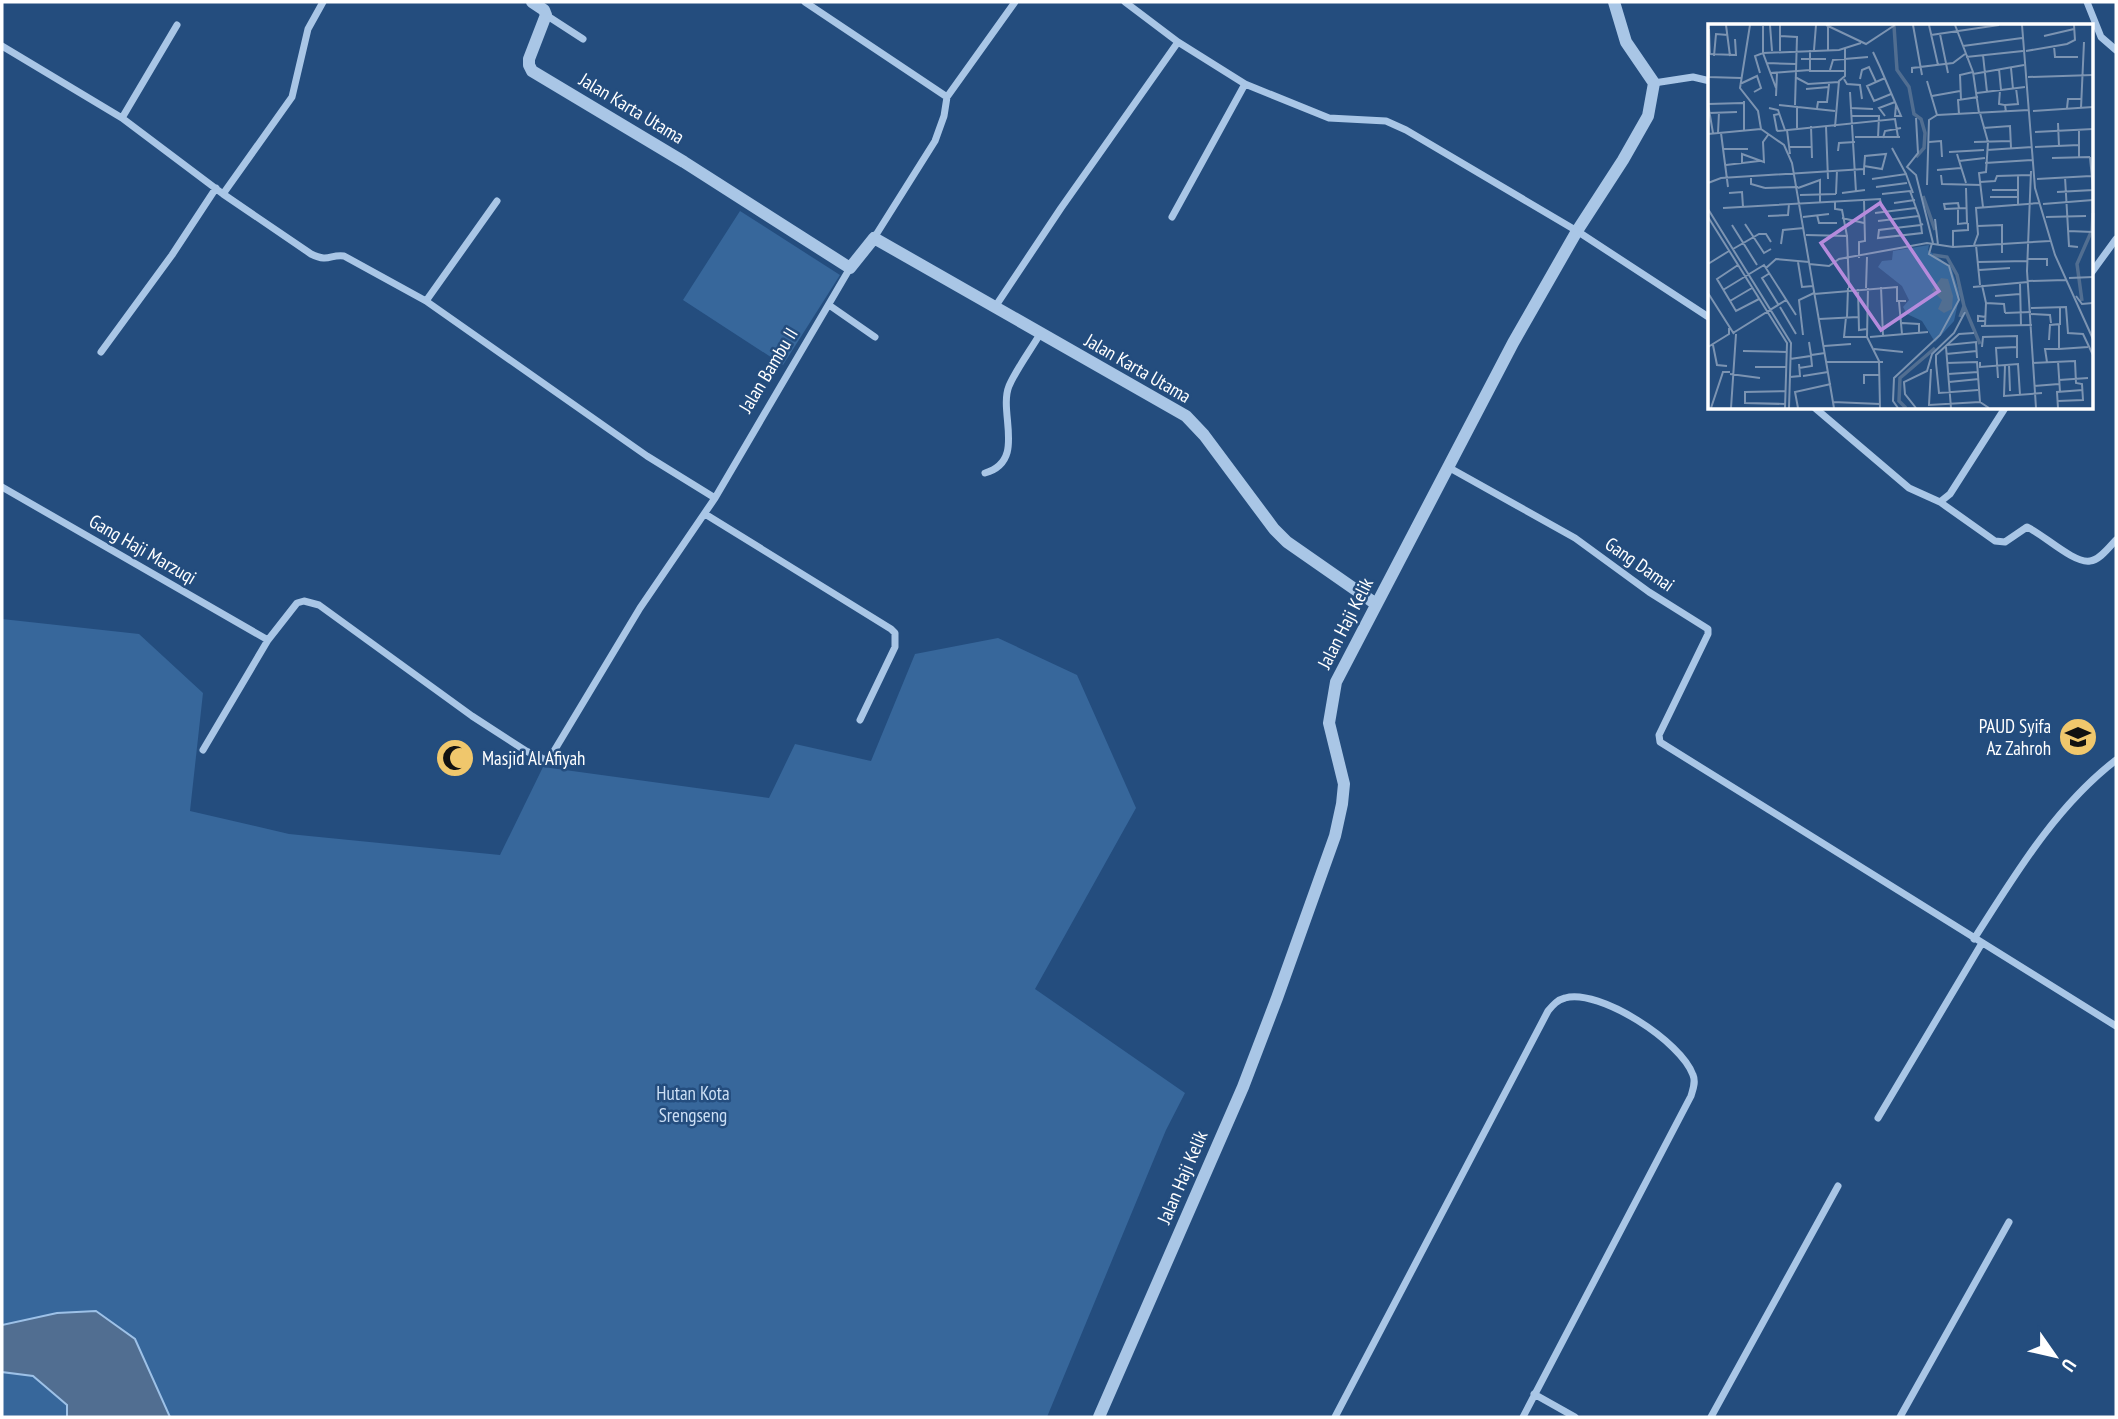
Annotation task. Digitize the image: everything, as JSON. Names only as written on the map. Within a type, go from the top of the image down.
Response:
[{"type":"street","points":[[223,194],[292,97],[307,29],[323,2]]},
{"type":"street","points":[[532,2],[583,39]]},
{"type":"street","points":[[805,2],[947,97]]},
{"type":"street","name":"Jalan Bambu II","points":[[268,639],[297,603],[312,601],[472,716],[526,751],[546,761],[551,758],[640,608],[715,498],[850,268],[874,238],[934,141],[944,116],[947,97],[1015,2]]},
{"type":"street","points":[[1125,2],[1178,42],[1245,84],[1329,118],[1386,121],[1577,231],[1708,317]]},
{"type":"street","points":[[1614,2],[1626,42],[1654,83],[1693,77],[1708,81]]},
{"type":"street","points":[[2087,2],[2101,37],[2116,50]]},
{"type":"street","name":"Jalan Karta Utama","points":[[547,15],[529,59],[532,71],[684,162],[850,268]]},
{"type":"street","points":[[122,118],[177,25]]},
{"type":"street","points":[[995,307],[1178,42]]},
{"type":"street","points":[[2,46],[122,118],[223,194],[311,254],[324,260],[344,256],[426,301],[647,456],[715,498]]},
{"type":"street","name":"Jalan Haji Kelik","points":[[1099,1417],[1243,1087],[1335,836],[1344,784],[1329,723],[1336,682],[1513,343],[1577,231],[1648,116],[1654,83]]},
{"type":"street","points":[[1172,218],[1245,84]]},
{"type":"street","points":[[101,352],[172,255],[216,188]]},
{"type":"street","points":[[426,301],[497,201]]},
{"type":"street","name":"Jalan Karta Utama","points":[[874,238],[1195,424],[1274,529],[1287,542],[1376,604]]},
{"type":"street","points":[[2094,269],[2116,239]]},
{"type":"street","points":[[829,305],[875,337]]},
{"type":"street","points":[[985,473],[1004,461],[1009,443],[1009,387],[1040,334]]},
{"type":"street","points":[[1817,410],[1909,488],[1940,502],[1995,541],[2005,542],[2026,527],[2078,560],[2089,562],[2116,540]]},
{"type":"street","points":[[1940,502],[1950,494],[2004,410]]},
{"type":"street","name":"Gang Damai","points":[[1447,466],[1575,538],[1649,592],[1708,629],[1708,635],[1659,739],[1973,939]]},
{"type":"street","name":"Gang Haji Marzuqi","points":[[2,487],[268,639]]},
{"type":"street","points":[[705,514],[895,633],[895,647],[860,720]]},
{"type":"street","points":[[203,750],[268,639]]},
{"type":"street","points":[[2116,761],[2068,803],[2015,875],[1973,939],[2116,1026]]},
{"type":"street","points":[[1878,1118],[1982,943]]},
{"type":"street","points":[[1335,1417],[1548,1011],[1556,1002],[1567,997],[1579,997],[1609,1005],[1660,1035],[1688,1066],[1693,1075],[1694,1086],[1523,1417]]},
{"type":"street","points":[[1711,1417],[1838,1186]]},
{"type":"street","points":[[1900,1417],[2009,1222]]},
{"type":"street","points":[[1534,1394],[1575,1417]]},
{"type":"green space","points":[[740,211],[840,275],[783,365],[683,300]]},
{"type":"green space","name":"Hutan Kota Srengseng","points":[[2,619],[139,634],[203,693],[190,811],[289,834],[500,855],[543,767],[769,798],[795,744],[871,761],[915,654],[998,638],[1077,675],[1136,808],[1035,989],[1185,1093],[1166,1130],[1047,1417],[2,1417]]},
{"type":"shaded area","points":[[96,1311],[135,1339],[170,1417],[67,1417],[67,1405],[33,1376],[2,1372],[2,1325],[57,1313]]},
{"type":"place","name":"PAUD Syifa Az Zahroh","points":[[2078,737]]},
{"type":"place","name":"Masjid Al Afiyah","points":[[455,758]]}]
